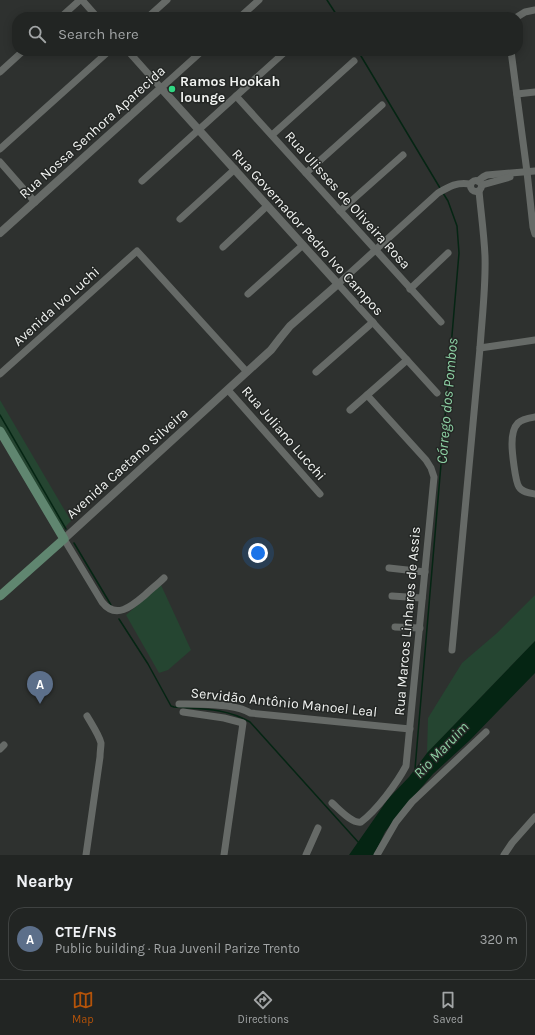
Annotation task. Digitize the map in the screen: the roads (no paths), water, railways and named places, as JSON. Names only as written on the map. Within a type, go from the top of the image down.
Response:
[{"type":"main road","points":[[0,431],[64,539]]},
{"type":"main road","name":"Avenida Caetano Silveira","points":[[0,596],[64,539]]},
{"type":"street","points":[[67,12],[81,0],[92,12]]},
{"type":"street","points":[[154,12],[167,0]]},
{"type":"street","points":[[246,12],[259,0]]},
{"type":"street","points":[[523,13],[535,10]]},
{"type":"street","points":[[0,72],[18,56]]},
{"type":"street","points":[[0,149],[103,56]]},
{"type":"street","points":[[132,56],[161,88]]},
{"type":"street","name":"Rua Nossa Senhora Aparecida","points":[[0,233],[196,56]]},
{"type":"street","points":[[142,181],[280,56]]},
{"type":"street","points":[[512,56],[531,172],[533,227],[535,234]]},
{"type":"street","points":[[272,135],[354,61]]},
{"type":"street","name":"Rua Governador Pedro Ivo Campos","points":[[161,88],[436,393]]},
{"type":"street","points":[[517,94],[535,92]]},
{"type":"street","name":"Rua Ulisses de Oliveira Rosa","points":[[236,96],[441,322]]},
{"type":"street","points":[[306,173],[382,105]]},
{"type":"street","points":[[340,211],[402,155]]},
{"type":"street","points":[[0,162],[35,202]]},
{"type":"street","points":[[180,219],[235,169]]},
{"type":"street","points":[[470,184],[472,191],[474,192],[479,186],[483,177],[531,172]]},
{"type":"street","points":[[338,284],[438,193],[455,184],[470,184],[474,181],[479,186],[485,256],[484,302],[452,650]]},
{"type":"street","points":[[223,247],[267,206]]},
{"type":"street","points":[[248,294],[303,245]]},
{"type":"street","name":"Avenida Ivo Luchi","points":[[0,374],[137,251],[247,372]]},
{"type":"street","points":[[410,288],[448,253]]},
{"type":"street","name":"Avenida Caetano Silveira","points":[[64,539],[272,350],[290,326],[338,284]]},
{"type":"street","points":[[316,372],[373,322]]},
{"type":"street","points":[[480,348],[535,340]]},
{"type":"street","points":[[350,410],[407,360]]},
{"type":"street","name":"Rua Juliano Lucchi","points":[[228,390],[320,494]]},
{"type":"street","name":"Rua Marcos Linhares de Assis","points":[[332,802],[357,823],[366,818],[380,803],[406,766],[434,477],[426,460],[367,395]]},
{"type":"street","points":[[535,417],[519,422],[514,428],[512,444],[519,488],[535,494]]},
{"type":"street","points":[[64,539],[102,602],[105,606],[115,611],[127,609],[133,605],[164,578]]},
{"type":"street","points":[[390,568],[425,572]]},
{"type":"street","points":[[392,596],[422,598]]},
{"type":"street","points":[[395,627],[420,628]]},
{"type":"street","name":"Servidão Antônio Manoel Leal","points":[[179,704],[240,708],[246,710],[250,714],[410,729]]},
{"type":"street","points":[[183,712],[224,718],[244,723]]},
{"type":"street","points":[[224,855],[244,723],[250,714]]},
{"type":"street","points":[[86,855],[101,746],[87,716]]},
{"type":"street","points":[[378,855],[396,822],[412,802],[486,732]]},
{"type":"street","points":[[504,855],[512,843],[535,817]]},
{"type":"street","points":[[306,855],[318,828]]},
{"type":"water","name":"Rio Maruim","points":[[535,641],[535,673],[470,740],[433,774],[385,832],[374,855],[349,855],[388,799],[409,777],[427,753]]},
{"type":"waterway","name":"Córrego dos Pombos","points":[[327,0],[335,12]]},
{"type":"waterway","name":"Córrego dos Pombos","points":[[361,56],[440,188]]},
{"type":"waterway","name":"Córrego dos Pombos","points":[[415,769],[459,253],[457,226],[448,201],[443,193]]},
{"type":"waterway","points":[[0,415],[66,529]]},
{"type":"waterway","points":[[74,543],[111,605]]},
{"type":"waterway","points":[[119,619],[148,664],[171,706],[223,712],[241,717],[250,722],[359,843]]},
{"type":"place","name":"Ramos Hookah lounge","points":[[172,89]]},
{"type":"place","name":"CTE/FNS","points":[[40,704]]}]
